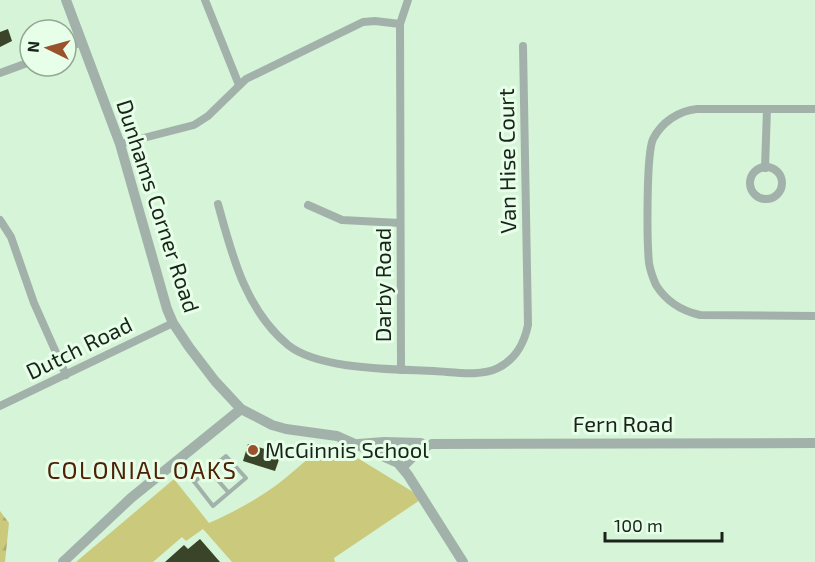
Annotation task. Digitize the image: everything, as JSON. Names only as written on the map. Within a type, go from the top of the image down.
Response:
[{"type":"street","name":"Dunhams Corner Road","points":[[66,0],[120,144],[166,309],[173,323],[215,381],[242,409],[272,425],[286,429],[337,436],[403,468],[463,562]]},
{"type":"street","points":[[205,0],[239,85]]},
{"type":"street","name":"Darby Road","points":[[408,0],[400,24],[401,370],[487,371],[510,359],[525,339],[528,325],[528,275]]},
{"type":"street","points":[[120,144],[194,124],[208,116],[246,79],[363,22],[400,24]]},
{"type":"street","points":[[78,44],[82,42]]},
{"type":"street","name":"Van Hise Court","points":[[523,46],[528,275]]},
{"type":"street","points":[[0,73],[18,66]]},
{"type":"street","points":[[765,168],[767,109]]},
{"type":"street","points":[[815,109],[691,110],[671,118],[659,129],[649,154],[651,272],[659,289],[667,298],[682,309],[694,314],[815,316]]},
{"type":"street","points":[[218,204],[240,280],[271,327],[286,343],[297,351],[326,360],[364,368],[401,370]]},
{"type":"street","points":[[308,205],[342,220],[400,223]]},
{"type":"street","points":[[0,220],[11,237],[34,303],[66,375]]},
{"type":"street","name":"Dutch Road","points":[[0,406],[173,323]]},
{"type":"street","points":[[63,562],[131,498],[242,409]]},
{"type":"street","name":"Fern Road","points":[[357,444],[384,442],[815,443]]},
{"type":"street","points":[[392,461],[408,447],[426,443]]},
{"type":"street","points":[[403,468],[426,443]]},
{"type":"lane","points":[[177,461],[213,507],[246,478],[226,456],[194,482]]},
{"type":"lane","points":[[209,470],[228,492]]},
{"type":"green space","points":[[324,448],[351,454],[423,498],[334,558],[335,562],[232,562],[203,529],[186,541],[182,537],[153,562],[76,562],[174,479],[209,523],[266,493]]},
{"type":"green space","points":[[0,511],[9,523],[5,562],[0,562]]},
{"type":"building","points":[[8,29],[12,41],[0,47],[0,32]]},
{"type":"building","points":[[248,444],[281,454],[275,471],[243,461]]},
{"type":"building","points":[[200,539],[220,562],[165,562],[184,545],[188,549]]},
{"type":"place","name":"McGinnis School","points":[[253,450]]},
{"type":"district","name":"COLONIAL OAKS","points":[[142,471]]}]
